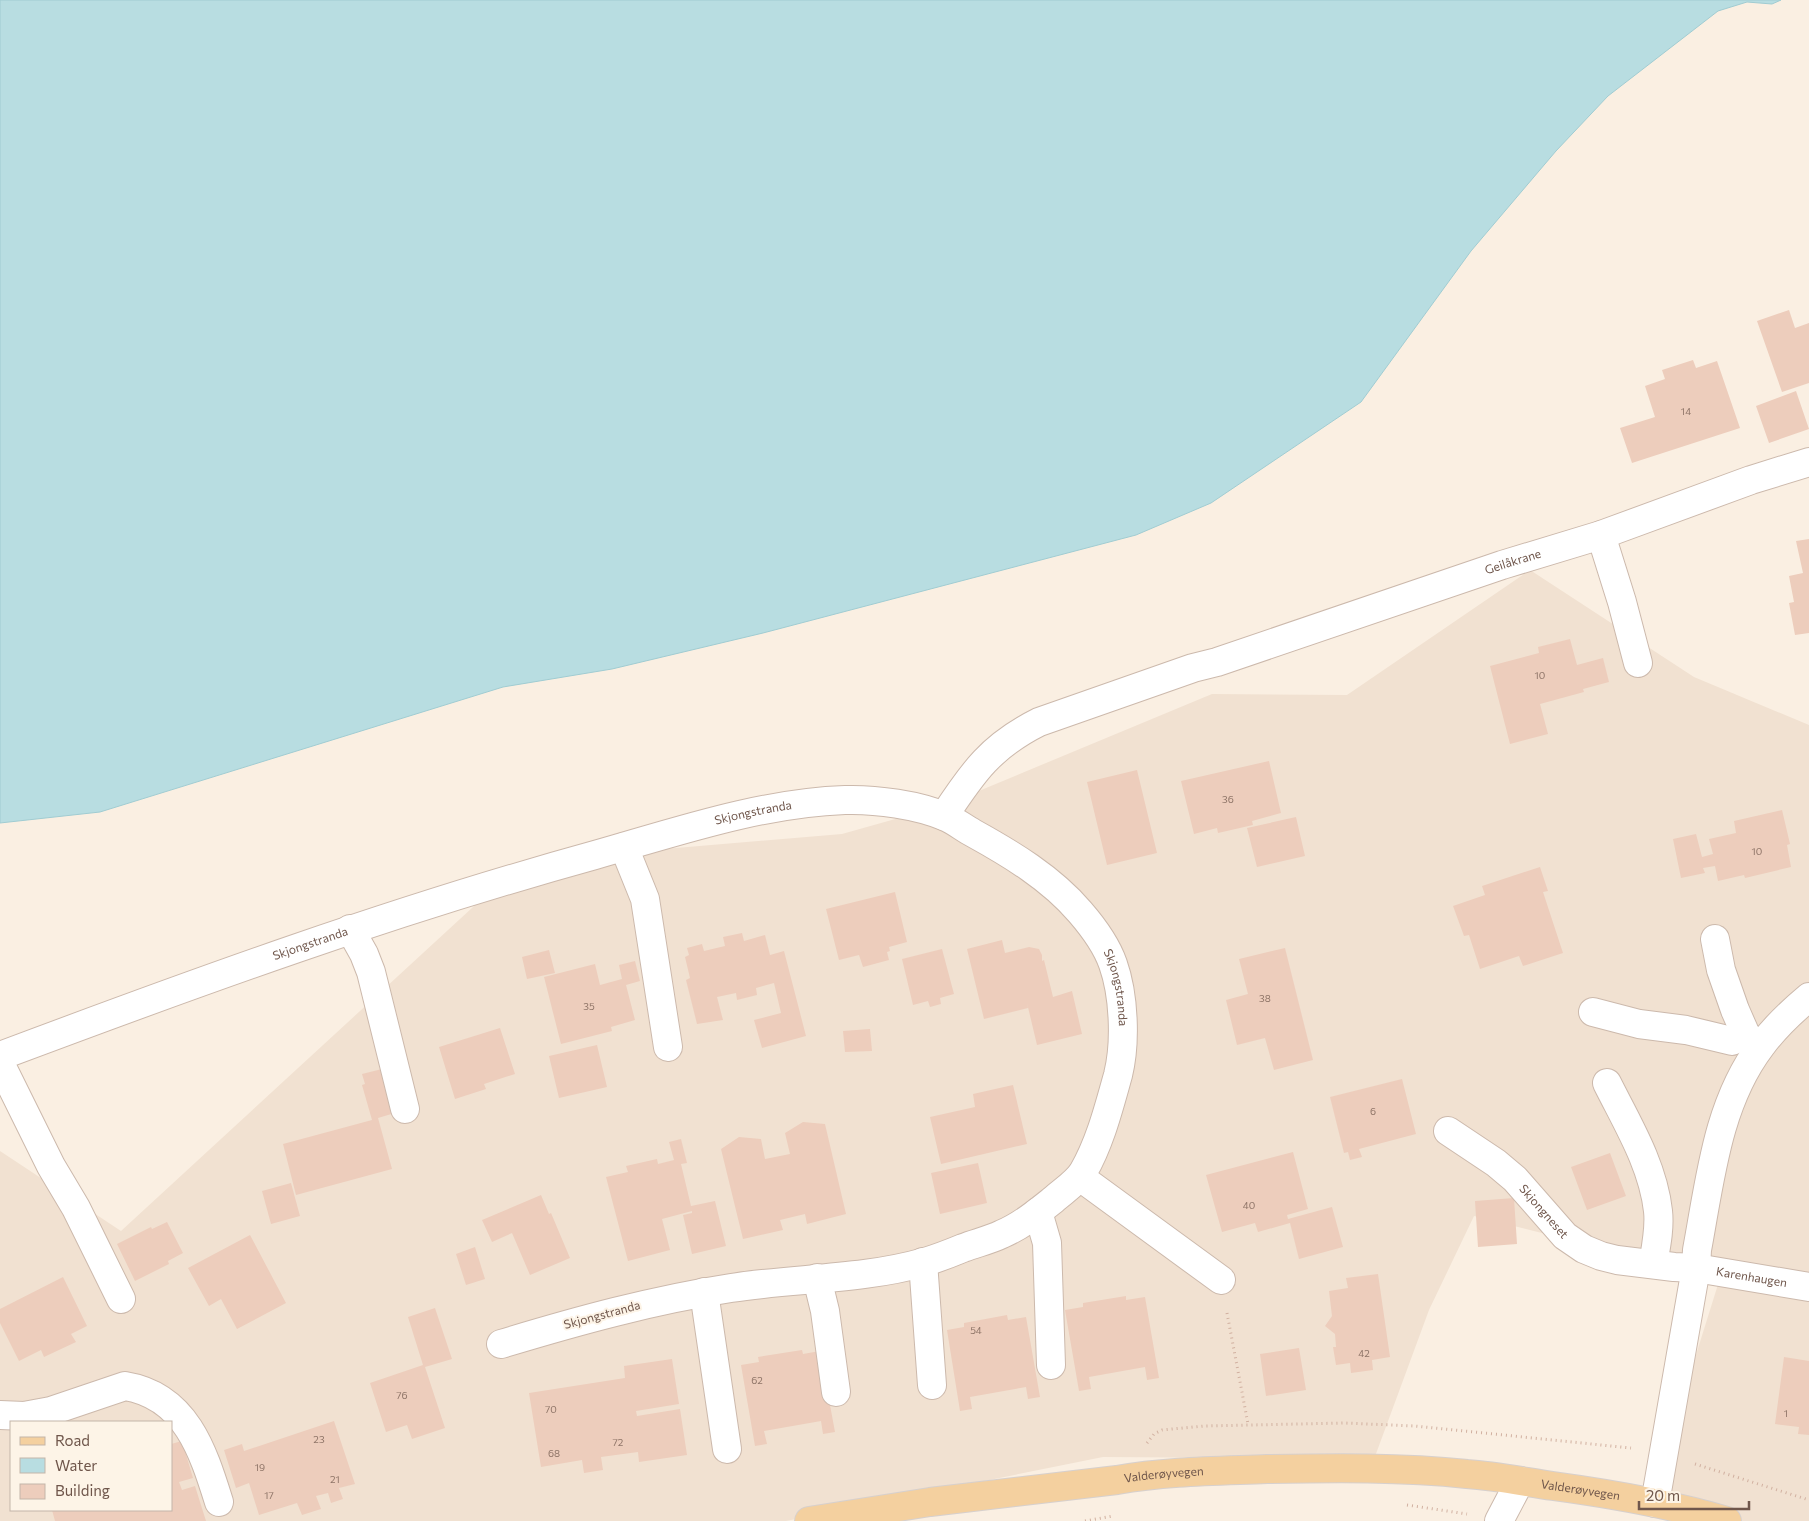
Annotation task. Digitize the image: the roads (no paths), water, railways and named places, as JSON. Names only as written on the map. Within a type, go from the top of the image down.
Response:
[{"type":"main road","name":"Valderøyvegen","points":[[809,1521],[930,1502],[1182,1472],[1330,1468],[1468,1474],[1594,1491],[1655,1503],[1727,1521]]},
{"type":"street","name":"Geilåkrane","points":[[944,816],[976,769],[999,746],[1021,731],[1040,722],[1193,668],[1217,662],[1502,565],[1601,535],[1751,480],[1809,462]]},
{"type":"street","points":[[1601,535],[1622,602],[1638,663]]},
{"type":"street","name":"Skjongstranda","points":[[0,1056],[159,996],[350,929],[504,880],[758,812],[816,803],[848,800],[895,803],[944,816],[1009,853],[1066,895],[1103,943],[1114,966],[1119,990],[1123,1030],[1121,1065],[1095,1146],[1080,1177],[1038,1212],[1006,1233],[923,1262],[879,1271],[736,1287],[671,1298],[590,1318],[501,1344]]},
{"type":"street","points":[[624,847],[645,899],[668,1047]]},
{"type":"street","points":[[350,929],[364,954],[371,972],[405,1109]]},
{"type":"street","points":[[1655,1503],[1696,1268],[1697,1250],[1722,1125],[1743,1074],[1753,1041],[1735,1010],[1721,970],[1715,940]]},
{"type":"street","points":[[1593,1012],[1639,1024],[1686,1030],[1732,1041],[1753,1041],[1809,997]]},
{"type":"street","points":[[0,1063],[51,1166],[76,1208],[121,1299]]},
{"type":"street","points":[[1607,1083],[1636,1141],[1653,1183],[1659,1212],[1658,1240],[1654,1264]]},
{"type":"street","name":"Skjongneset","points":[[1448,1131],[1496,1162],[1515,1179],[1565,1236],[1584,1249],[1618,1260],[1696,1268]]},
{"type":"street","points":[[1080,1177],[1221,1280]]},
{"type":"street","points":[[1038,1212],[1047,1243],[1051,1365]]},
{"type":"street","points":[[923,1262],[932,1385]]},
{"type":"street","name":"Karenhaugen","points":[[1696,1268],[1809,1287]]},
{"type":"street","points":[[817,1278],[825,1311],[836,1392]]},
{"type":"street","points":[[704,1292],[726,1449]]},
{"type":"street","points":[[0,1416],[24,1416],[51,1412],[126,1386],[136,1388],[153,1395],[175,1410],[189,1427],[208,1466],[218,1502]]},
{"type":"street","points":[[1500,1520],[1520,1481]]},
{"type":"water","points":[[0,0],[1781,0],[1772,4],[1747,2],[1718,11],[1608,96],[1556,151],[1471,251],[1361,402],[1211,503],[1136,535],[763,633],[612,669],[503,687],[100,812],[0,823]]}]
